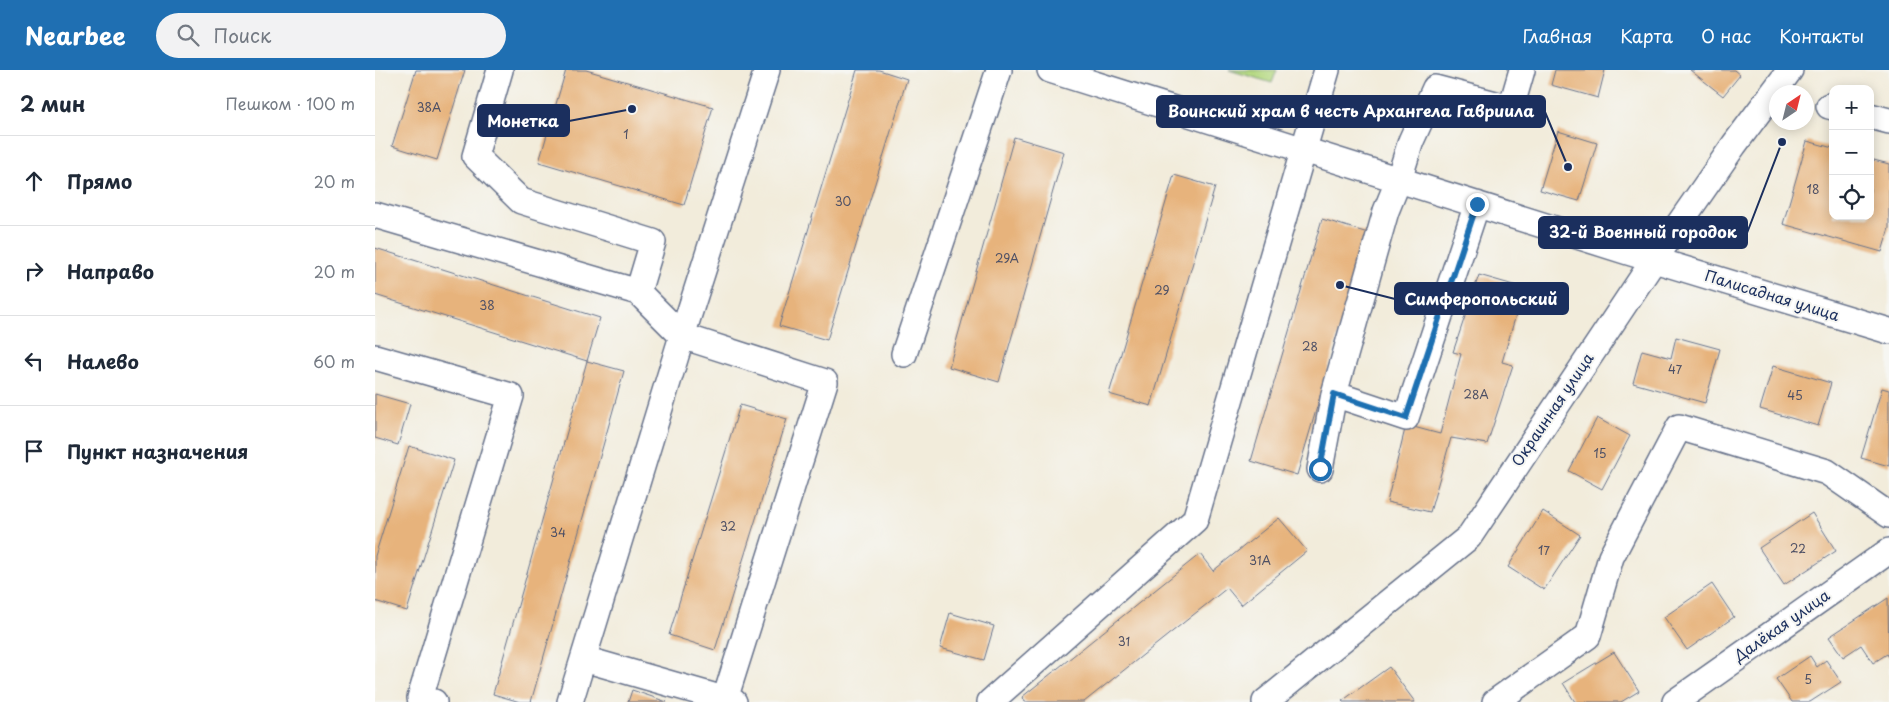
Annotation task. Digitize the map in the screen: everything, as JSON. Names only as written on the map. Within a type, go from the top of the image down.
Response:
[{"type":"street","points":[[499,70],[475,156],[521,201],[653,242],[638,292]]},
{"type":"street","points":[[570,702],[681,336],[767,70]]},
{"type":"street","points":[[904,354],[999,70]]},
{"type":"street","name":"Палисадная улица","points":[[1051,70],[1654,260],[1889,331]]},
{"type":"street","points":[[990,702],[1195,520],[1327,70]]},
{"type":"street","points":[[1320,469],[1334,394],[1386,211],[1399,180],[1411,141],[1435,88],[1511,108],[1522,70]]},
{"type":"street","name":"Окраинная улица","points":[[1266,702],[1469,537],[1654,260],[1747,127],[1790,70]]},
{"type":"street","points":[[1874,117],[1889,121]]},
{"type":"street","points":[[1334,394],[1406,418],[1477,204]]},
{"type":"street","points":[[375,215],[638,292],[681,336],[825,382],[729,701],[584,659]]},
{"type":"street","points":[[375,357],[511,396],[420,698],[434,702]]},
{"type":"street","points":[[1495,702],[1588,636],[1611,557],[1679,426],[1827,472],[1889,515]]},
{"type":"street","name":"Далёкая улица","points":[[1675,702],[1889,551]]},
{"type":"green space","points":[[1229,70],[1277,70],[1272,83]]},
{"type":"building","points":[[416,70],[465,70],[437,160],[392,146]]},
{"type":"building","points":[[566,70],[586,70],[713,107],[684,205],[539,162]]},
{"type":"building","points":[[857,70],[879,70],[907,79],[827,340],[779,326]]},
{"type":"building","points":[[1555,70],[1605,70],[1598,98],[1551,85]]},
{"type":"building","points":[[1690,70],[1734,70],[1740,75],[1723,96]]},
{"type":"building","points":[[1558,131],[1597,143],[1579,201],[1540,190]]},
{"type":"building","points":[[1014,137],[1064,152],[999,382],[949,367]]},
{"type":"building","points":[[1807,141],[1829,147],[1829,220],[1874,220],[1874,160],[1889,164],[1889,228],[1882,252],[1783,224]]},
{"type":"building","points":[[1174,175],[1215,187],[1151,406],[1109,394]]},
{"type":"building","points":[[1322,219],[1368,233],[1297,475],[1251,461]]},
{"type":"building","points":[[375,248],[600,318],[587,361],[375,295]]},
{"type":"building","points":[[1479,275],[1524,288],[1502,362],[1513,365],[1487,444],[1451,438],[1430,512],[1387,502],[1406,425],[1440,434],[1461,354],[1453,352]]},
{"type":"building","points":[[1676,337],[1720,349],[1705,403],[1633,383],[1642,350],[1671,358]]},
{"type":"building","points":[[587,361],[624,371],[531,702],[520,702],[493,694]]},
{"type":"building","points":[[1773,366],[1831,383],[1818,426],[1760,409]]},
{"type":"building","points":[[1882,388],[1889,390],[1889,466],[1861,458]]},
{"type":"building","points":[[375,394],[410,404],[398,445],[375,438]]},
{"type":"building","points":[[740,405],[787,419],[715,650],[669,635]]},
{"type":"building","points":[[1597,418],[1630,436],[1602,489],[1569,471]]},
{"type":"building","points":[[409,446],[454,460],[407,611],[375,601],[375,556]]},
{"type":"building","points":[[1543,511],[1580,535],[1544,590],[1508,567]]},
{"type":"building","points":[[1812,513],[1836,551],[1784,585],[1759,548]]},
{"type":"building","points":[[1279,518],[1307,551],[1241,605],[1227,588],[1084,702],[1025,702],[1022,697],[1200,554],[1213,571]]},
{"type":"building","points":[[1712,584],[1734,617],[1687,650],[1664,617]]},
{"type":"building","points":[[1888,598],[1889,657],[1887,654],[1873,663],[1861,645],[1843,657],[1829,637]]},
{"type":"building","points":[[950,613],[994,626],[984,660],[940,648]]},
{"type":"building","points":[[1614,652],[1639,691],[1621,702],[1575,702],[1563,683]]},
{"type":"building","points":[[1810,656],[1817,667],[1826,660],[1841,682],[1810,702],[1792,702],[1776,679]]},
{"type":"building","points":[[1389,667],[1415,702],[1342,701]]},
{"type":"building","points":[[632,690],[667,702],[628,702]]},
{"type":"place","name":"Монетка","points":[[632,109]]},
{"type":"place","name":"32-й Военный городок","points":[[1782,142]]},
{"type":"place","name":"Воинский храм в честь Архангела Гавриила","points":[[1568,167]]},
{"type":"place","name":"Симферопольский","points":[[1340,285]]},
{"type":"route","points":[[1320,469],[1334,394],[1406,418],[1477,204]]}]
